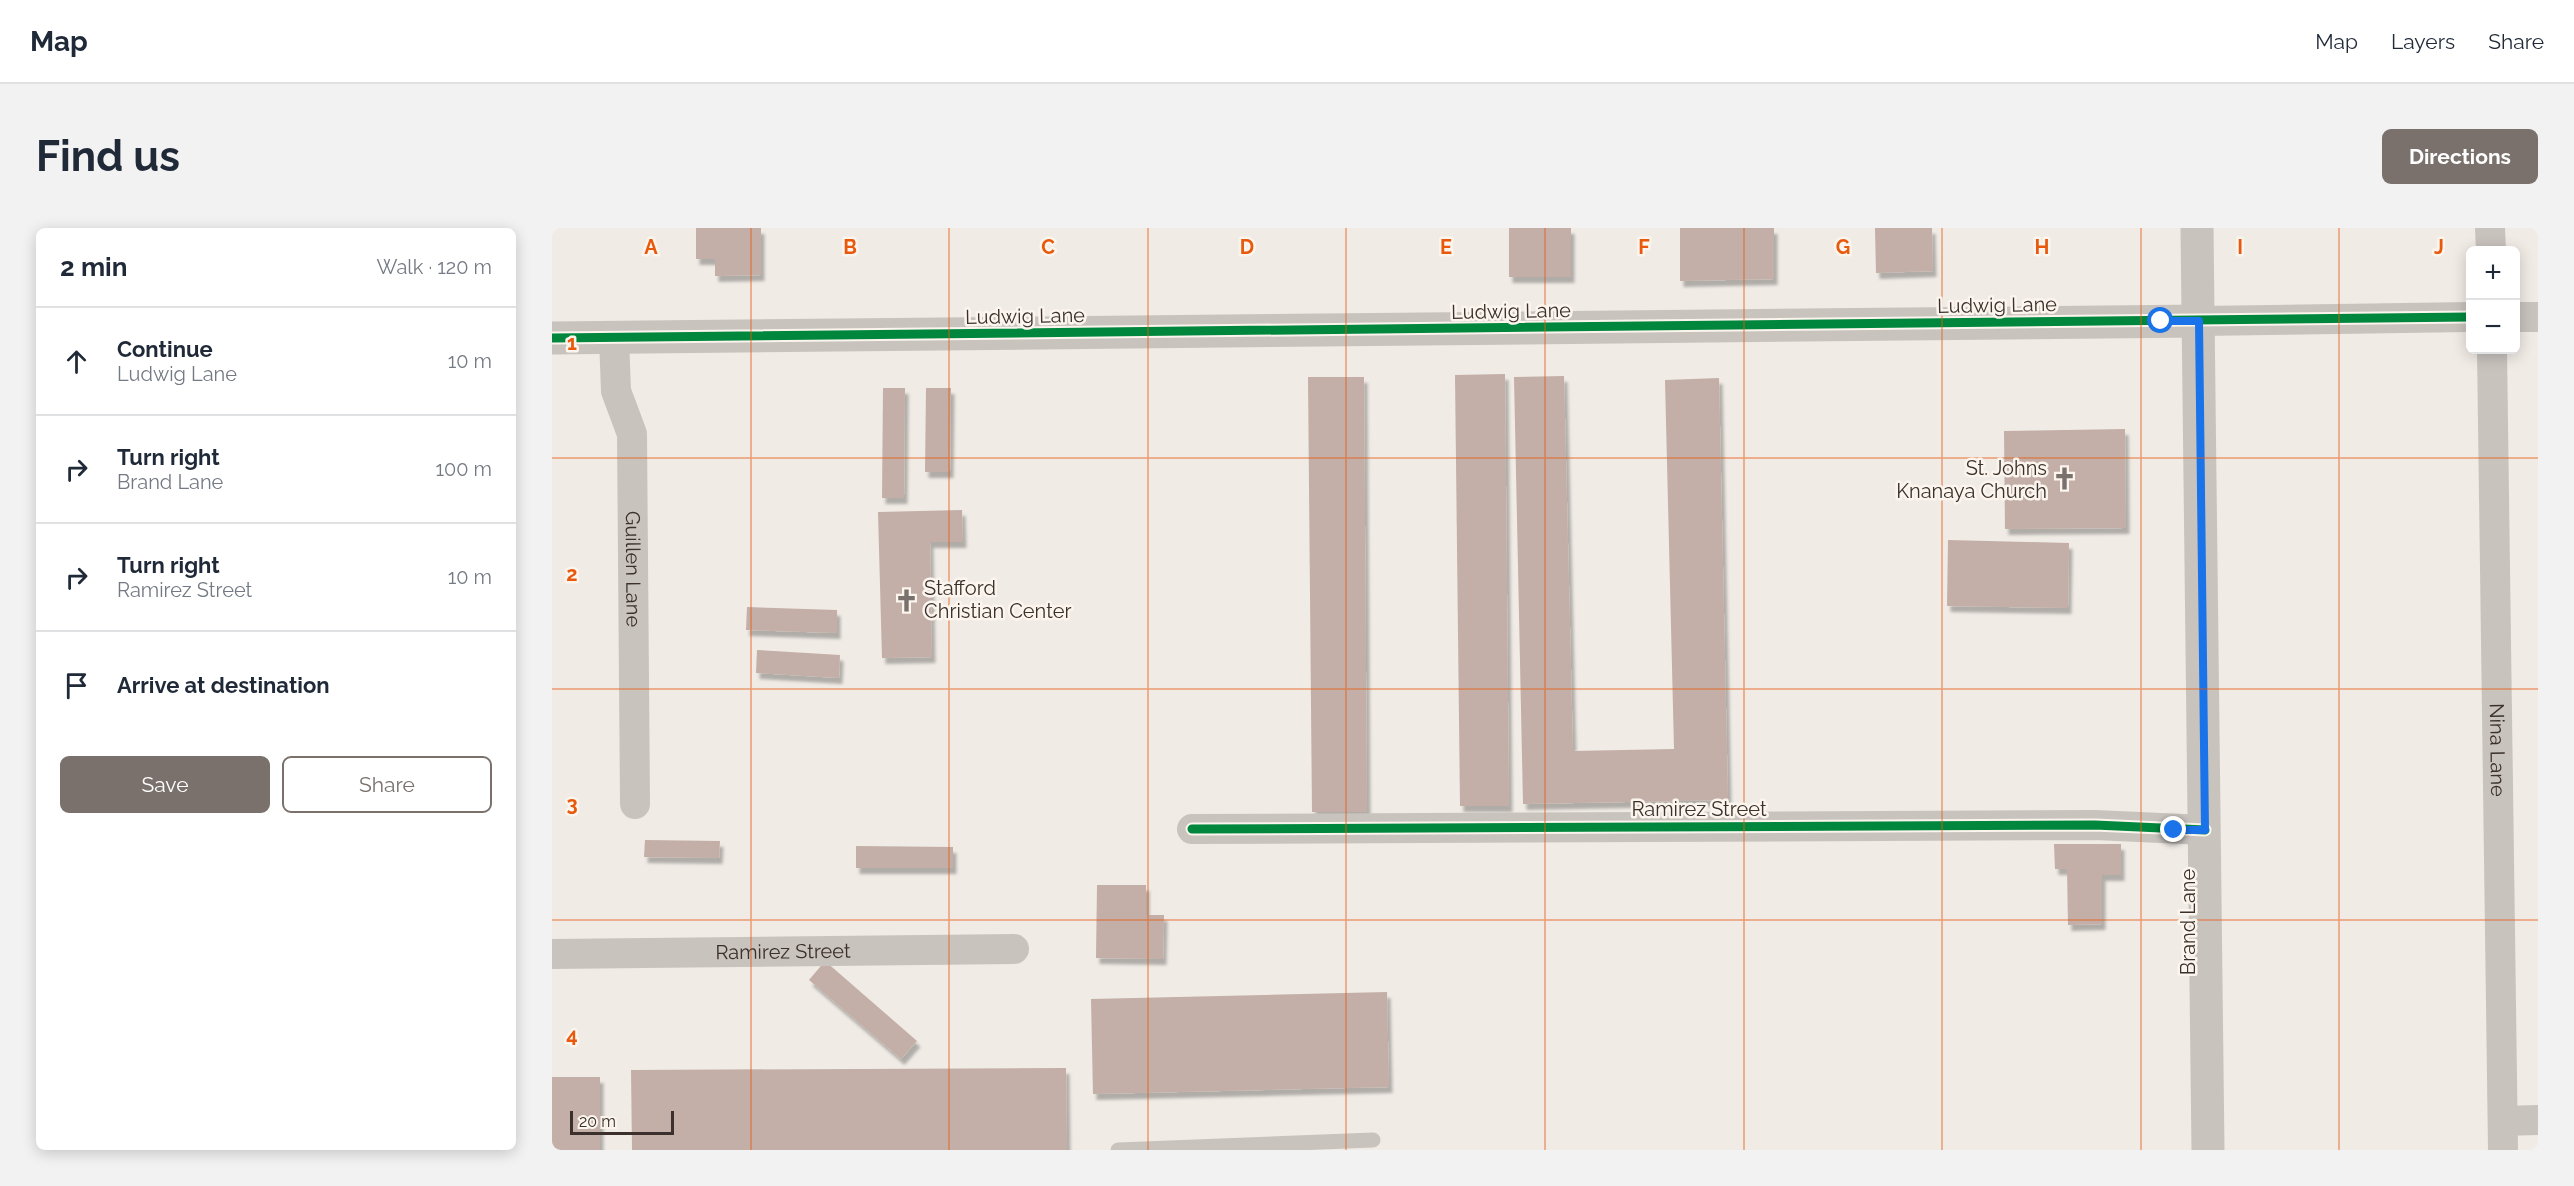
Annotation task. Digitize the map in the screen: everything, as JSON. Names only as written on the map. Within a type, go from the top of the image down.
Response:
[{"type":"street","name":"Brand Lane","points":[[2198,228],[2208,1150]]},
{"type":"street","points":[[2490,228],[2491,246]]},
{"type":"street","name":"Ludwig Lane","points":[[552,338],[2466,317]]},
{"type":"street","points":[[2520,317],[2538,317]]},
{"type":"street","name":"Guillen Lane","points":[[614,338],[616,391],[632,434],[635,804]]},
{"type":"street","name":"Nina Lane","points":[[2492,354],[2503,1150]]},
{"type":"street","name":"Ramirez Street","points":[[1192,829],[2095,825],[2205,830]]},
{"type":"street","name":"Ramirez Street","points":[[552,954],[1014,950]]},
{"type":"street","points":[[2503,1120],[2538,1120]]},
{"type":"lane","points":[[1118,1150],[1373,1140]]},
{"type":"building","points":[[696,228],[761,228],[761,275],[715,276],[715,259],[696,259]]},
{"type":"building","points":[[1509,228],[1571,228],[1571,277],[1509,277]]},
{"type":"building","points":[[1680,228],[1774,228],[1774,279],[1680,281]]},
{"type":"building","points":[[1875,228],[1932,228],[1933,271],[1876,273]]},
{"type":"building","points":[[1505,374],[1509,806],[1460,806],[1455,375]]},
{"type":"building","points":[[1564,376],[1573,751],[1674,749],[1665,380],[1719,378],[1728,800],[1523,804],[1514,377]]},
{"type":"building","points":[[1308,377],[1364,377],[1367,812],[1312,812]]},
{"type":"building","points":[[883,388],[905,388],[904,498],[882,498]]},
{"type":"building","points":[[926,388],[951,388],[950,472],[925,472]]},
{"type":"building","name":"St. Johns Knanaya Church","points":[[2125,429],[2126,528],[2005,529],[2004,431]]},
{"type":"building","name":"Stafford Christian Center","points":[[962,510],[963,542],[930,542],[932,657],[882,658],[878,512]]},
{"type":"building","points":[[1948,540],[2069,543],[2068,608],[1947,606]]},
{"type":"building","points":[[747,607],[837,610],[837,633],[746,630]]},
{"type":"building","points":[[757,650],[840,655],[839,678],[756,673]]},
{"type":"building","points":[[645,840],[720,841],[719,858],[644,857]]},
{"type":"building","points":[[2054,844],[2121,844],[2121,875],[2102,875],[2102,924],[2068,925],[2067,869],[2055,869]]},
{"type":"building","points":[[856,846],[953,847],[953,868],[856,868]]},
{"type":"building","points":[[1097,885],[1146,885],[1146,915],[1164,915],[1163,959],[1096,958]]},
{"type":"building","points":[[825,961],[917,1041],[901,1059],[809,980]]},
{"type":"building","points":[[1387,992],[1389,1087],[1093,1094],[1091,999]]},
{"type":"building","points":[[1066,1068],[1067,1150],[632,1150],[631,1070]]},
{"type":"building","points":[[552,1077],[600,1077],[600,1150],[552,1150]]},
{"type":"cycle path","points":[[552,338],[2466,317]]},
{"type":"cycle path","points":[[1192,829],[2095,825],[2205,830]]},
{"type":"place","name":"St. Johns Knanaya Church","points":[[2065,479]]},
{"type":"place","name":"Stafford Christian Center","points":[[906,600]]},
{"type":"route","points":[[2161,321],[2199,321],[2205,830],[2174,830]]}]
